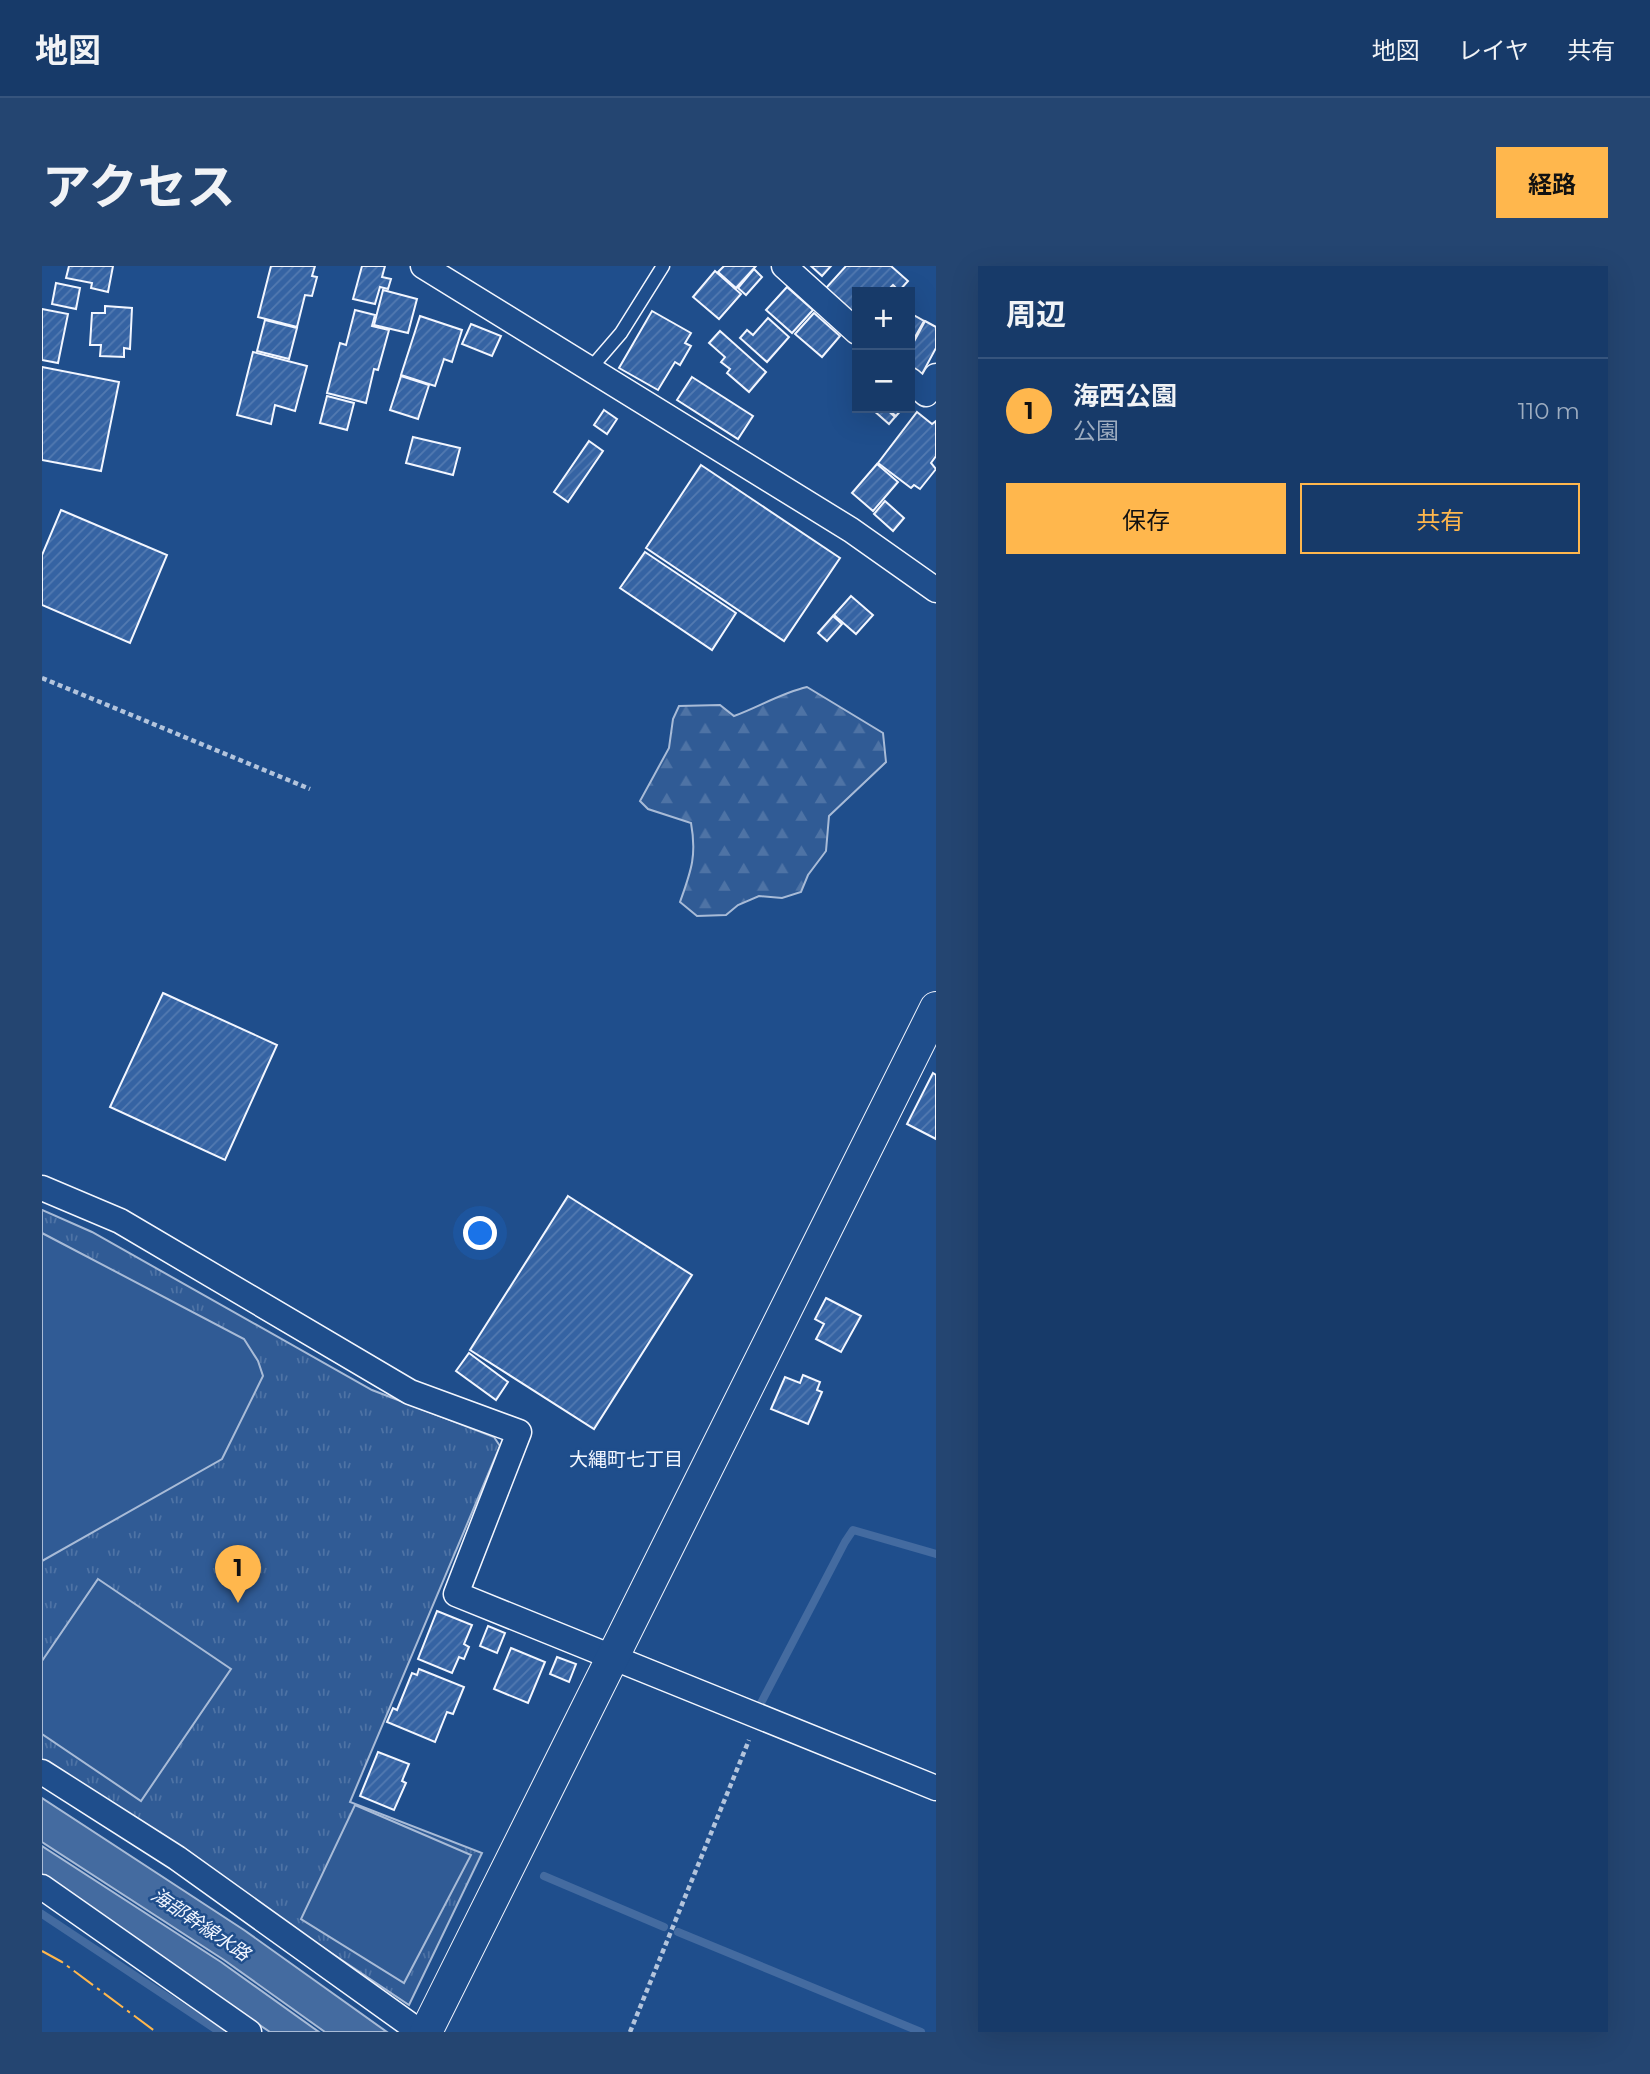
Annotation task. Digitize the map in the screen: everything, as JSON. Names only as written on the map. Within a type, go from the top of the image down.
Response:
[{"type":"street","points":[[424,266],[850,530],[936,590]]},
{"type":"street","points":[[784,266],[852,327]]},
{"type":"street","points":[[915,384],[926,394],[936,376]]},
{"type":"street","points":[[426,2032],[936,1009]]},
{"type":"street","points":[[42,1188],[120,1221],[410,1392],[519,1432],[456,1594],[936,1788]]},
{"type":"street","points":[[42,1772],[177,1858],[420,2032]]},
{"type":"street","points":[[42,1887],[250,2032]]},
{"type":"lane","points":[[590,369],[621,333],[663,266]]},
{"type":"path","points":[[42,677],[310,789]]},
{"type":"path","points":[[630,2032],[759,1716]]},
{"type":"green space","points":[[807,687],[883,733],[886,762],[829,816],[826,851],[808,875],[801,892],[782,898],[759,896],[738,905],[726,915],[697,916],[680,902],[692,863],[691,823],[648,809],[640,801],[669,748],[673,719],[679,706],[720,705],[734,716]]},
{"type":"green space","points":[[42,1210],[92,1232],[372,1390],[494,1437],[500,1446],[350,1802],[482,1853],[409,2005],[42,1760]]},
{"type":"shaded area","points":[[42,1233],[244,1339],[258,1361],[263,1376],[222,1459],[42,1561]]},
{"type":"shaded area","points":[[98,1579],[231,1669],[141,1801],[42,1734],[42,1661]]},
{"type":"shaded area","points":[[355,1805],[471,1855],[404,1983],[301,1919]]},
{"type":"water","name":"海部幹線水路","points":[[42,1798],[244,1930],[387,2032],[325,2032],[224,1960],[42,1842]]},
{"type":"water","points":[[42,1846],[221,1962],[319,2032],[270,2032],[42,1879]]},
{"type":"building","points":[[69,266],[113,266],[108,292],[91,288],[92,283],[66,278]]},
{"type":"building","points":[[271,266],[315,266],[312,276],[317,277],[312,296],[305,295],[297,327],[258,317]]},
{"type":"building","points":[[362,266],[385,266],[382,277],[391,279],[388,289],[380,287],[375,304],[353,299]]},
{"type":"building","points":[[724,266],[756,266],[736,288],[718,272]]},
{"type":"building","points":[[811,266],[831,266],[822,276]]},
{"type":"building","points":[[846,266],[891,266],[908,281],[903,287],[852,287],[852,320],[826,288]]},
{"type":"building","points":[[754,269],[762,277],[746,295],[738,288]]},
{"type":"building","points":[[715,271],[741,294],[719,319],[693,297]]},
{"type":"building","points":[[56,283],[80,288],[76,309],[52,304]]},
{"type":"building","points":[[787,287],[813,310],[792,333],[766,310]]},
{"type":"building","points":[[383,290],[417,299],[408,333],[374,325]]},
{"type":"building","points":[[105,306],[132,308],[130,349],[124,348],[124,357],[100,356],[101,345],[90,345],[92,313],[105,313]]},
{"type":"building","points":[[42,309],[68,314],[58,363],[42,360]]},
{"type":"building","points":[[355,310],[375,315],[372,326],[389,330],[378,370],[374,369],[366,403],[327,393],[340,343],[346,345]]},
{"type":"building","points":[[652,311],[691,333],[685,343],[691,346],[680,365],[675,362],[658,390],[619,368]]},
{"type":"building","points":[[814,313],[840,336],[822,357],[795,334]]},
{"type":"building","points":[[420,316],[462,330],[452,362],[444,359],[435,386],[401,375]]},
{"type":"building","points":[[915,316],[924,321],[915,337]]},
{"type":"building","points":[[768,318],[789,337],[767,362],[740,338],[747,330],[753,335]]},
{"type":"building","points":[[265,320],[297,328],[289,359],[257,351]]},
{"type":"building","points":[[925,321],[936,327],[936,348],[922,374],[915,370],[915,340]]},
{"type":"building","points":[[471,324],[501,336],[492,356],[462,344]]},
{"type":"building","points":[[720,331],[766,372],[749,392],[727,373],[730,369],[721,362],[725,357],[709,343]]},
{"type":"building","points":[[253,352],[307,366],[295,411],[275,405],[271,424],[237,415]]},
{"type":"building","points":[[42,367],[119,382],[101,471],[42,460]]},
{"type":"building","points":[[401,376],[429,385],[418,419],[390,410]]},
{"type":"building","points":[[692,377],[753,416],[738,439],[677,400]]},
{"type":"building","points":[[327,396],[354,403],[347,430],[320,423]]},
{"type":"building","points":[[604,410],[617,419],[607,434],[594,425]]},
{"type":"building","points":[[917,412],[932,424],[936,421],[936,456],[931,463],[936,469],[920,489],[914,485],[911,488],[878,463]]},
{"type":"building","points":[[876,413],[891,413],[895,417],[889,424]]},
{"type":"building","points":[[413,437],[460,448],[453,475],[406,463]]},
{"type":"building","points":[[589,441],[603,451],[568,502],[554,492]]},
{"type":"building","points":[[877,464],[898,482],[873,511],[852,493]]},
{"type":"building","points":[[701,465],[840,558],[784,641],[646,548]]},
{"type":"building","points":[[885,501],[904,518],[893,531],[874,514]]},
{"type":"building","points":[[61,510],[167,555],[130,643],[42,605],[42,555]]},
{"type":"building","points":[[645,552],[736,613],[712,650],[620,588]]},
{"type":"building","points":[[851,596],[873,615],[856,634],[834,615]]},
{"type":"building","points":[[833,616],[842,624],[827,641],[818,633]]},
{"type":"building","points":[[163,993],[277,1045],[225,1160],[110,1107]]},
{"type":"building","points":[[933,1073],[936,1075],[936,1139],[907,1124]]},
{"type":"building","points":[[568,1196],[692,1275],[594,1429],[470,1350]]},
{"type":"building","points":[[826,1298],[861,1316],[841,1352],[816,1339],[824,1324],[815,1319]]},
{"type":"building","points":[[469,1353],[508,1382],[496,1400],[456,1371]]},
{"type":"building","points":[[803,1375],[820,1382],[817,1390],[822,1392],[808,1424],[771,1409],[785,1377],[800,1383]]},
{"type":"building","points":[[437,1611],[472,1625],[464,1644],[469,1647],[464,1659],[459,1657],[452,1673],[418,1659]]},
{"type":"building","points":[[488,1626],[505,1633],[497,1653],[480,1646]]},
{"type":"building","points":[[511,1648],[545,1662],[528,1703],[494,1689]]},
{"type":"building","points":[[557,1657],[576,1664],[569,1682],[550,1674]]},
{"type":"building","points":[[419,1669],[464,1687],[453,1714],[447,1712],[435,1742],[387,1722],[393,1708],[397,1710],[412,1673],[417,1675]]},
{"type":"building","points":[[378,1752],[409,1764],[402,1781],[406,1783],[394,1810],[360,1796]]},
{"type":"waterway","points":[[761,1703],[853,1530],[936,1554]]},
{"type":"waterway","points":[[544,1876],[664,1927]]},
{"type":"waterway","points":[[42,1914],[220,2032]]},
{"type":"waterway","points":[[678,1932],[921,2032]]},
{"type":"power","points":[[42,1951],[62,1962],[156,2032]]},
{"type":"place","name":"海西公園","points":[[238,1603]]},
{"type":"district","name":"大縄町七丁目","points":[[626,1459]]}]
